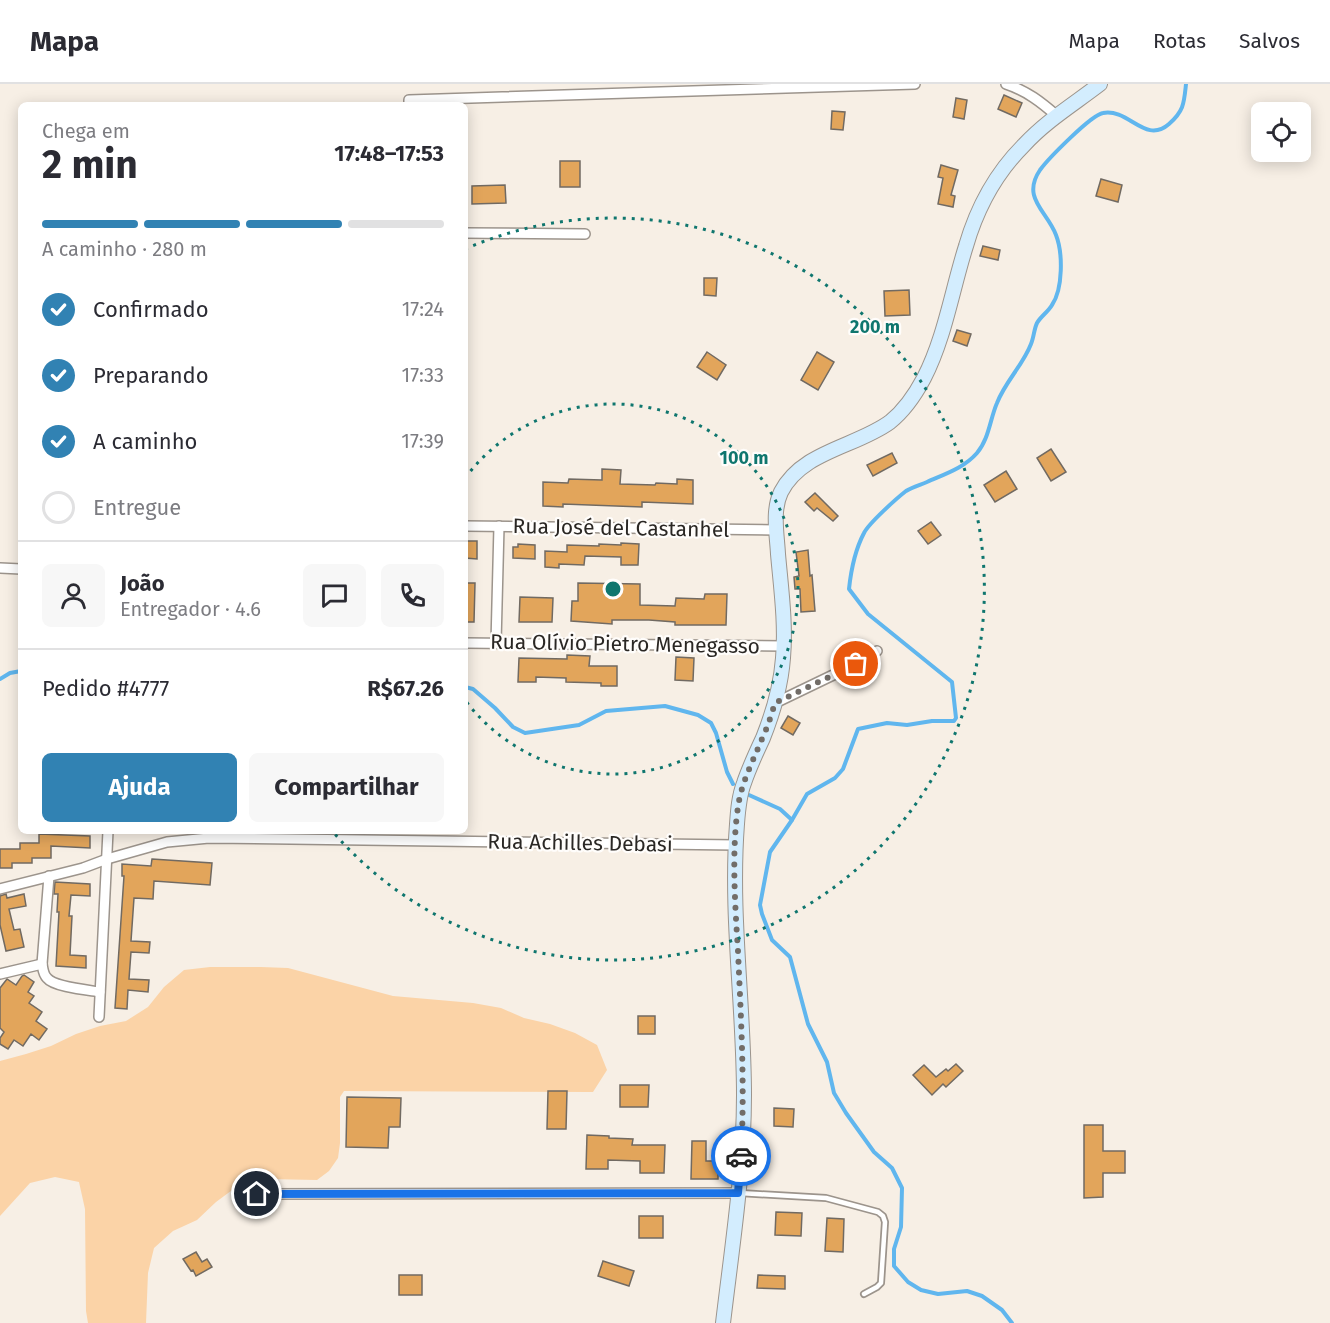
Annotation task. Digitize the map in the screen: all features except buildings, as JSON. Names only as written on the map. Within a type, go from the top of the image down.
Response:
[{"type":"street","points":[[410,102],[915,84]]},
{"type":"street","points":[[1006,84],[1036,98],[1057,116]]},
{"type":"street","points":[[723,1323],[738,1193],[744,1095],[735,901],[735,845],[743,785],[775,703],[782,673],[784,646],[777,504],[781,493],[798,470],[822,455],[889,422],[910,402],[935,353],[971,229],[988,192],[1024,144],[1100,84]]},
{"type":"street","points":[[468,233],[585,234]]},
{"type":"street","name":"Rua José del Castanhel","points":[[468,526],[777,530]]},
{"type":"street","points":[[496,643],[499,526]]},
{"type":"street","points":[[0,568],[18,568]]},
{"type":"street","name":"Rua Olívio Pietro Menegasso","points":[[468,642],[784,646]]},
{"type":"street","points":[[775,703],[856,664],[877,651]]},
{"type":"street","points":[[99,1017],[108,834]]},
{"type":"street","name":"Rua Achilles Debasi","points":[[0,889],[167,842],[209,838],[735,845]]},
{"type":"street","points":[[49,876],[43,972],[46,978],[58,984],[100,992]]},
{"type":"street","points":[[0,974],[42,964]]},
{"type":"street","points":[[257,1194],[738,1193]]},
{"type":"lane","points":[[738,1193],[826,1198],[878,1212],[883,1216],[885,1222],[881,1283],[864,1294]]},
{"type":"shaded area","points":[[210,967],[288,968],[393,996],[473,1003],[501,1008],[524,1018],[575,1033],[597,1045],[607,1070],[593,1092],[344,1091],[340,1097],[338,1158],[329,1171],[317,1180],[266,1179],[239,1185],[197,1220],[173,1231],[154,1248],[148,1273],[146,1323],[88,1323],[85,1209],[79,1182],[55,1177],[30,1183],[0,1216],[0,1061],[51,1046],[100,1026],[126,1021],[148,1007],[164,987],[184,970]]},
{"type":"waterway","points":[[1012,1323],[1002,1310],[982,1296],[967,1291],[938,1294],[921,1290],[908,1282],[894,1266],[894,1249],[901,1227],[902,1188],[892,1168],[874,1152],[834,1093],[827,1062],[808,1024],[790,957],[772,940],[760,905],[770,852],[807,794],[835,778],[843,769],[858,729],[887,723],[907,725],[932,721],[954,721],[956,718],[952,682],[868,614],[849,589],[850,582],[861,540],[877,517],[906,491],[960,467],[977,453],[987,435],[1000,395],[1028,352],[1037,323],[1056,298],[1061,271],[1060,251],[1052,226],[1034,197],[1033,189],[1040,170],[1070,138],[1089,121],[1103,113],[1121,116],[1152,130],[1169,124],[1178,115],[1182,106],[1186,84]]},
{"type":"waterway","points":[[0,679],[18,672]]},
{"type":"waterway","points":[[468,688],[473,689],[495,708],[513,727],[525,733],[579,725],[606,711],[665,706],[698,715],[711,723],[733,784]]},
{"type":"waterway","points":[[749,795],[780,809],[792,820]]},
{"type":"way so far","points":[[741,1156],[744,1095],[735,901],[735,845],[739,802],[743,785],[775,703],[856,664]]},
{"type":"route","points":[[257,1194],[738,1193],[741,1156]]}]
